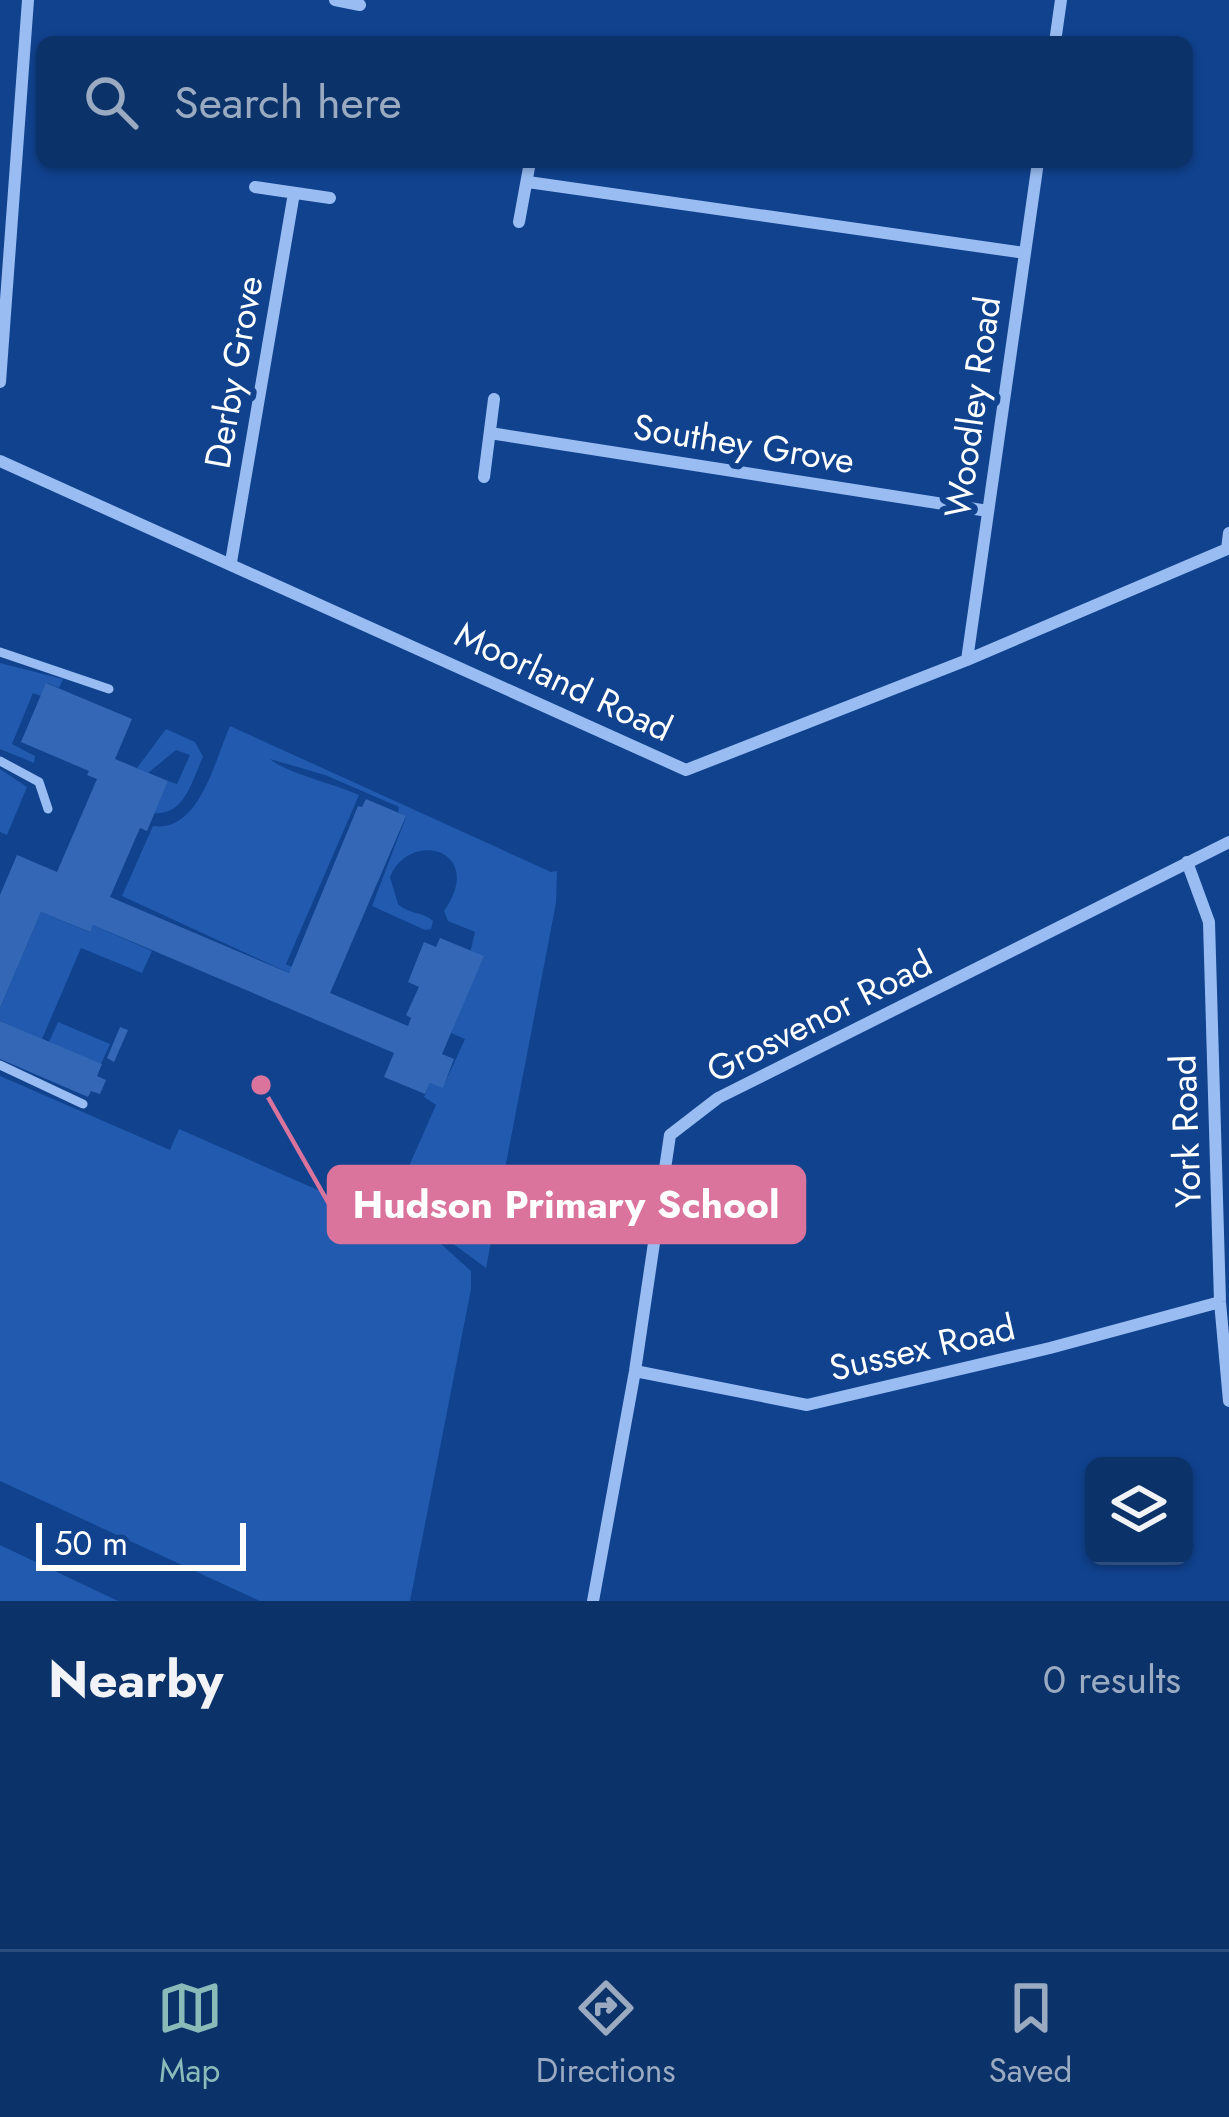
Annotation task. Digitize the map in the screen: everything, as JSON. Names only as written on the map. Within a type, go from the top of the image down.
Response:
[{"type":"street","points":[[0,382],[28,0]]},
{"type":"street","points":[[335,0],[360,5]]},
{"type":"street","points":[[1056,36],[1061,0]]},
{"type":"street","points":[[519,221],[529,168]]},
{"type":"street","name":"Woodley Road","points":[[967,660],[1037,168]]},
{"type":"street","points":[[528,182],[1024,253]]},
{"type":"street","points":[[255,187],[330,198]]},
{"type":"street","name":"Derby Grove","points":[[231,562],[294,193]]},
{"type":"street","points":[[484,477],[494,399]]},
{"type":"street","name":"Southey Grove","points":[[490,434],[988,512]]},
{"type":"street","name":"Moorland Road","points":[[0,461],[686,770],[967,660],[1227,549],[1229,533]]},
{"type":"street","name":"Grosvenor Road","points":[[593,1601],[670,1135],[718,1098],[1229,842]]},
{"type":"street","name":"York Road","points":[[1187,862],[1209,922],[1220,1302],[1229,1401]]},
{"type":"street","name":"Sussex Road","points":[[634,1371],[807,1405],[1220,1302]]},
{"type":"lane","points":[[0,652],[109,689]]},
{"type":"lane","points":[[0,761],[39,782],[48,809]]},
{"type":"lane","points":[[0,1065],[83,1104]]},
{"type":"shaded area","points":[[0,663],[63,679],[59,688],[47,683],[41,696],[33,693],[12,744],[35,756],[34,763],[0,749]]},
{"type":"shaded area","points":[[230,726],[557,871],[556,903],[486,1268],[448,1240],[449,1234],[391,1207],[436,1105],[424,1097],[430,1083],[443,1087],[465,1039],[451,1033],[475,932],[448,921],[444,911],[455,890],[457,873],[441,853],[413,853],[390,877],[398,904],[433,921],[431,929],[372,906],[406,817],[398,812],[399,807],[325,775],[270,759],[359,795],[286,964],[292,967],[289,973],[122,896],[153,826],[169,825],[194,806]]},
{"type":"shaded area","points":[[166,729],[195,742],[203,757],[180,803],[154,813],[168,781],[177,784],[190,755],[176,750],[148,773],[137,768]]},
{"type":"shaded area","points":[[0,769],[27,787],[7,835],[0,832]]},
{"type":"shaded area","points":[[41,912],[89,932],[93,925],[152,951],[142,973],[81,948],[42,1039],[0,1021],[0,1008]]},
{"type":"shaded area","points":[[58,1022],[110,1044],[101,1064],[49,1042]]},
{"type":"shaded area","points":[[0,1076],[170,1150],[179,1129],[441,1244],[471,1271],[410,1601],[260,1601],[0,1481]]},
{"type":"shaded area","points":[[0,1545],[118,1601],[0,1601]]},
{"type":"building","points":[[46,683],[132,719],[115,759],[168,781],[147,831],[140,828],[110,897],[289,973],[358,806],[366,799],[406,816],[330,993],[408,1026],[411,1018],[406,1015],[419,987],[408,982],[424,942],[436,947],[440,938],[484,956],[442,1054],[454,1059],[443,1088],[430,1083],[425,1094],[384,1077],[394,1053],[93,925],[90,932],[41,912],[0,1008],[0,895],[17,855],[57,872],[97,779],[87,775],[89,771],[21,742]]},
{"type":"building","points":[[0,1021],[102,1064],[97,1076],[106,1080],[100,1094],[91,1091],[88,1097],[0,1059]]},
{"type":"building","points":[[120,1027],[128,1030],[114,1062],[107,1058]]},
{"type":"place","name":"Hudson Primary School","points":[[261,1085]]}]
